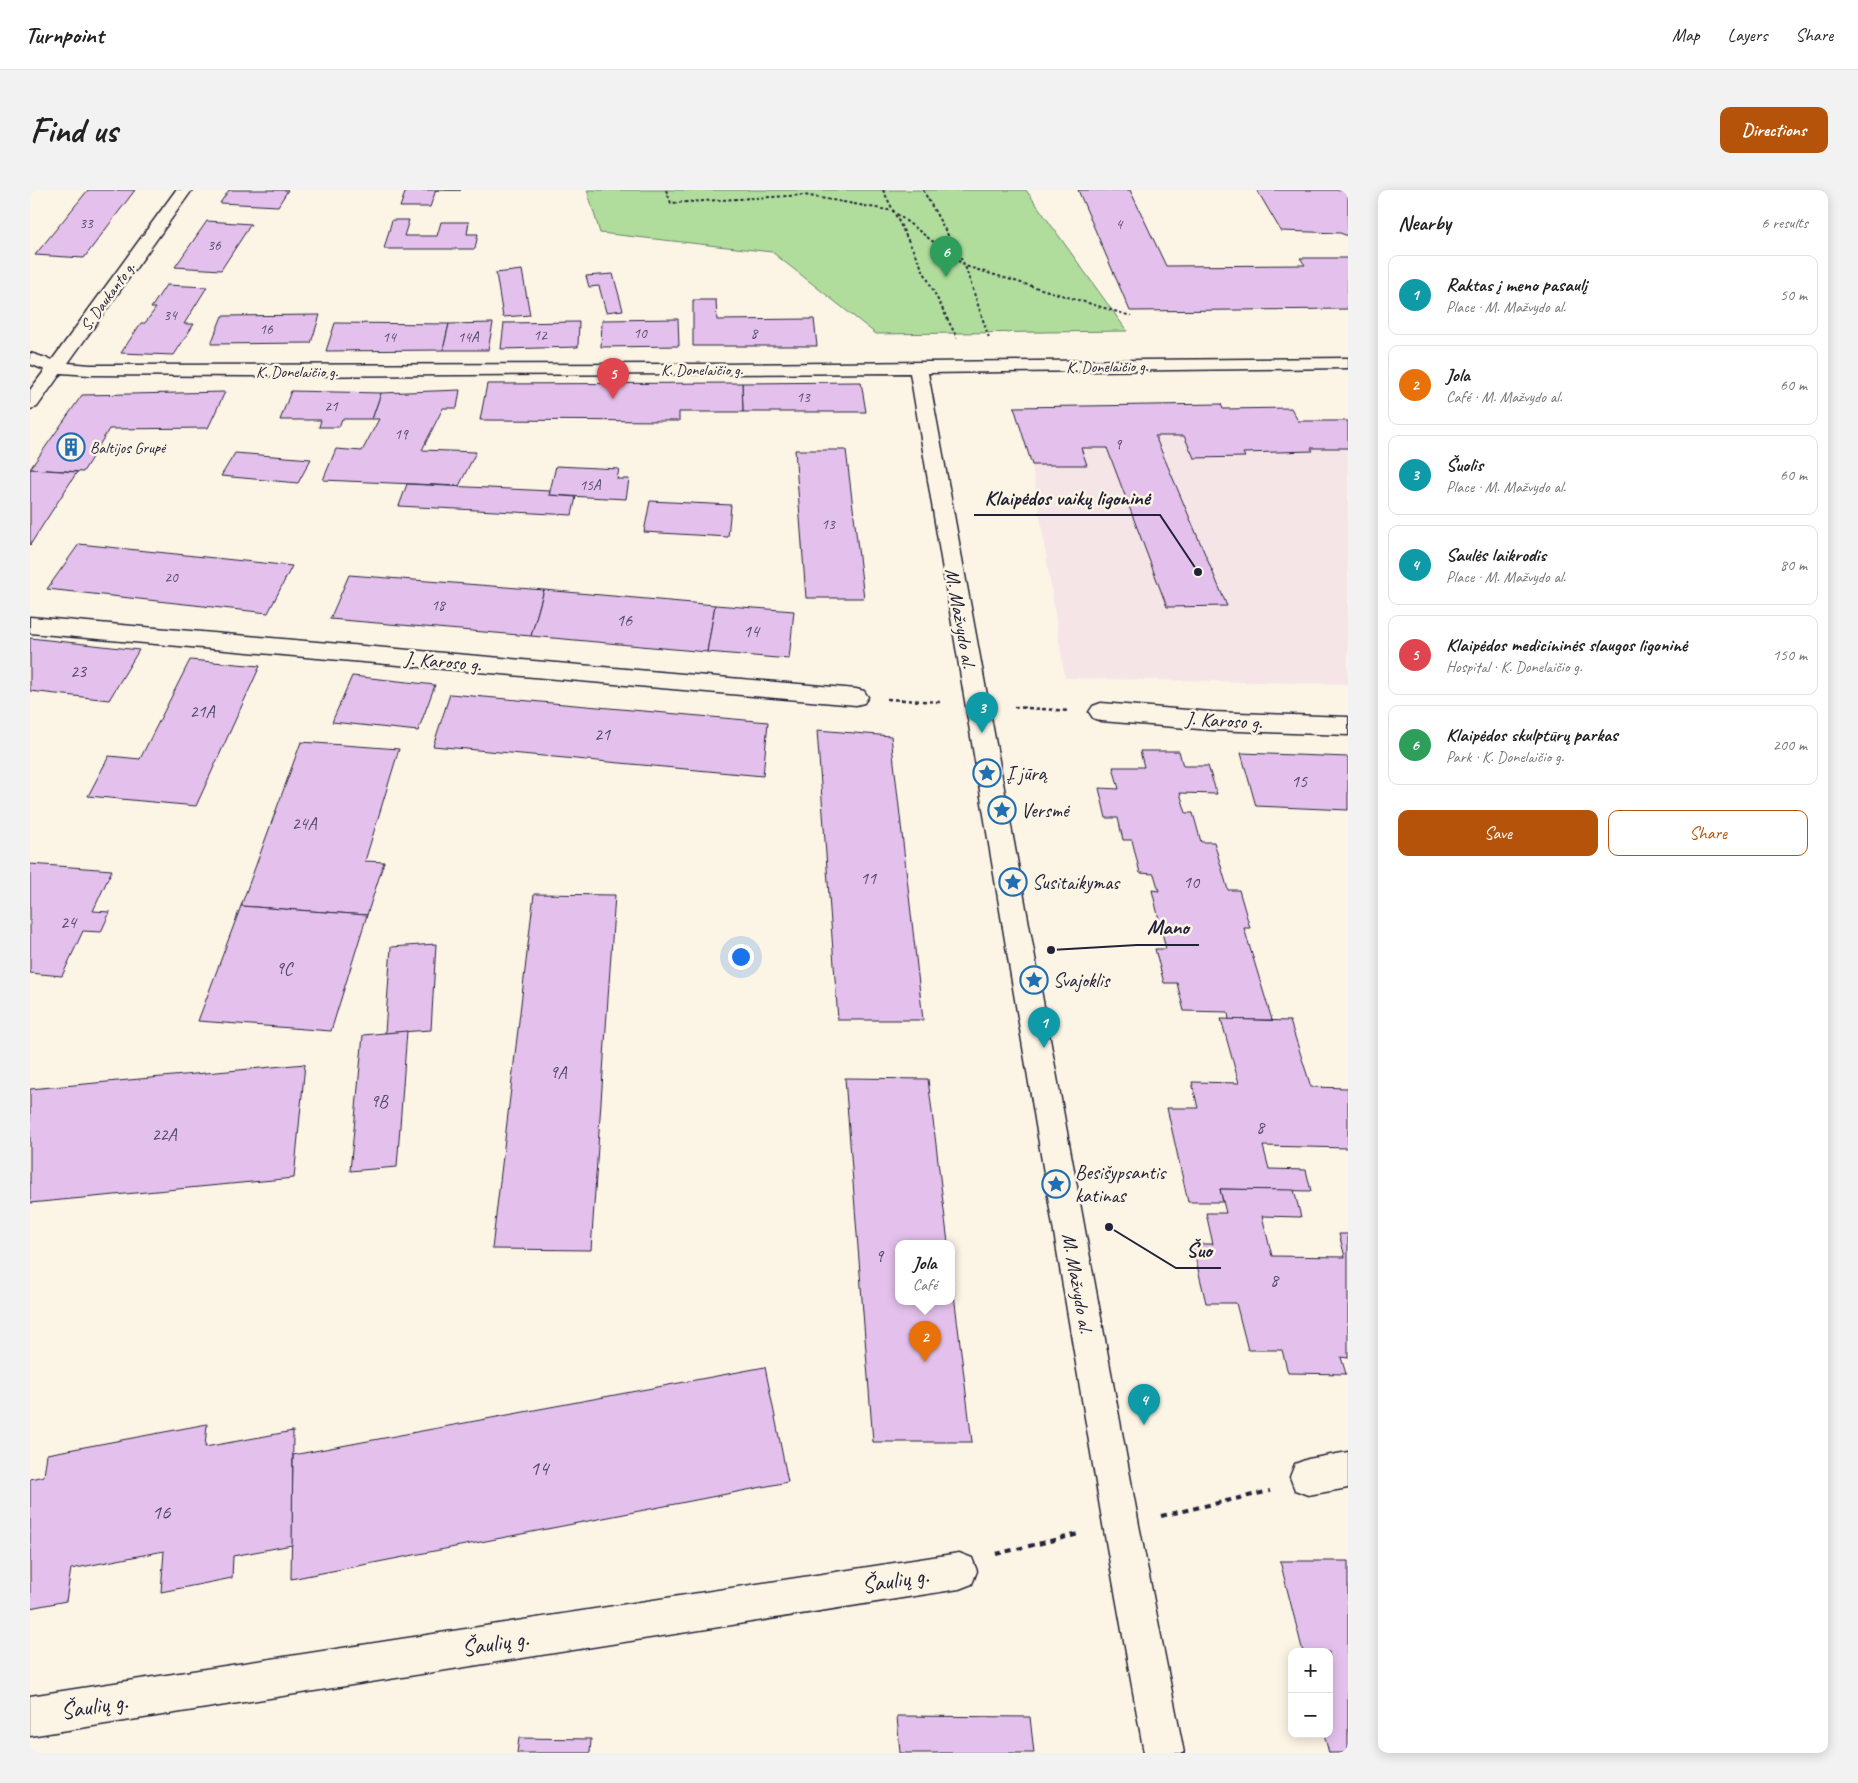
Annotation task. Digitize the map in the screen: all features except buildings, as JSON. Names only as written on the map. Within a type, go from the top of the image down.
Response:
[{"type":"street","name":"S. Daukanto g.","points":[[30,403],[184,190]]},
{"type":"street","name":"K. Donelaičio g.","points":[[30,358],[55,367],[90,370],[300,371],[971,368],[1348,362]]},
{"type":"street","name":"M. Mažvydo al.","points":[[918,368],[1117,1505],[1164,1753]]},
{"type":"street","name":"J. Karoso g.","points":[[30,626],[856,697]]},
{"type":"street","name":"J. Karoso g.","points":[[1101,712],[1212,721],[1348,726]]},
{"type":"street","points":[[1308,1477],[1348,1470]]},
{"type":"street","name":"Šaulių g.","points":[[30,1716],[959,1571]]},
{"type":"path","points":[[666,190],[671,203],[804,195],[894,211],[965,266],[1131,316]]},
{"type":"path","points":[[883,190],[944,309],[971,368]]},
{"type":"path","points":[[923,190],[965,266],[999,367]]},
{"type":"shaded area","points":[[1221,404],[1223,409],[1298,421],[1348,421],[1348,684],[1065,678],[1032,465],[1014,407]]},
{"type":"green space","points":[[587,190],[1026,190],[1127,331],[876,334],[772,252],[600,233]]},
{"type":"place","name":"Klaipėdos skulptūrų parkas","points":[[946,277]]},
{"type":"place","name":"Klaipėdos medicininės slaugos ligoninė","points":[[613,399]]},
{"type":"place","name":"Baltijos Grupė","points":[[71,447]]},
{"type":"place","name":"Klaipėdos vaikų ligoninė","points":[[1198,572]]},
{"type":"place","name":"Šuolis","points":[[982,733]]},
{"type":"place","name":"Į jūrą","points":[[987,773]]},
{"type":"place","name":"Versmė","points":[[1002,810]]},
{"type":"place","name":"Susitaikymas","points":[[1013,882]]},
{"type":"place","name":"Mano","points":[[1051,950]]},
{"type":"place","name":"Svajoklis","points":[[1034,980]]},
{"type":"place","name":"Raktas į meno pasaulį","points":[[1044,1048]]},
{"type":"place","name":"Besišypsantis katinas","points":[[1056,1184]]},
{"type":"place","name":"Šuo","points":[[1109,1227]]},
{"type":"place","name":"Jola","points":[[925,1362]]},
{"type":"place","name":"Saulės laikrodis","points":[[1144,1425]]}]
